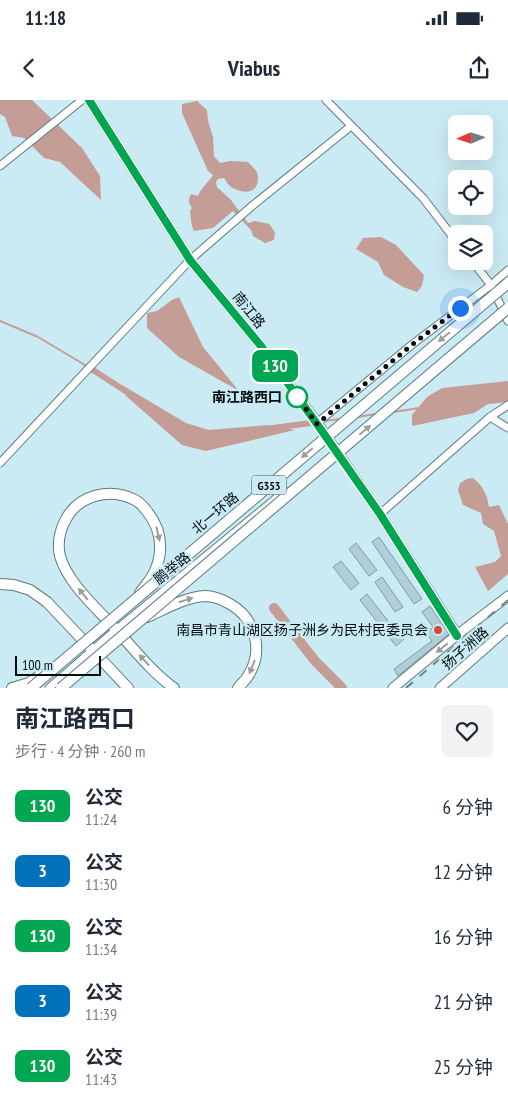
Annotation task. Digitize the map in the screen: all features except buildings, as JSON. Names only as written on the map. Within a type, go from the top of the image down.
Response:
[{"type":"highway","name":"北一环路","points":[[31,688],[508,283]]},
{"type":"highway","name":"G353","points":[[65,686],[508,308]]},
{"type":"highway","points":[[137,598],[155,572],[160,554],[160,538],[151,516],[136,500],[120,494],[109,493],[94,496],[81,502],[70,511],[63,524],[59,539],[60,556],[67,571],[86,598],[157,673],[174,688]]},
{"type":"highway","points":[[0,584],[14,585],[30,590],[40,596],[128,688]]},
{"type":"highway","points":[[142,619],[176,604],[206,596],[228,602],[239,609],[247,618],[257,642],[254,664],[247,678],[238,688]]},
{"type":"highway","points":[[12,688],[29,683],[55,667]]},
{"type":"main road","name":"南江路","points":[[89,100],[190,260],[261,346],[317,424],[380,514],[457,636]]},
{"type":"main road","name":"扬子洲路","points":[[393,688],[508,596]]},
{"type":"main road","name":"扬子洲路","points":[[440,688],[508,628]]},
{"type":"street","points":[[0,166],[82,100]]},
{"type":"street","points":[[326,100],[423,198],[448,231]]},
{"type":"street","points":[[0,463],[190,260],[252,206],[351,126]]},
{"type":"street","points":[[479,270],[491,285],[508,321]]},
{"type":"street","points":[[317,424],[414,343],[508,270]]},
{"type":"street","points":[[380,514],[490,417],[508,406]]},
{"type":"street","points":[[490,417],[508,428]]},
{"type":"street","name":"鹏举路","points":[[49,688],[116,630],[335,450]]},
{"type":"shaded area","points":[[0,100],[32,100],[82,148],[100,176],[101,200],[60,162],[44,158],[24,138],[12,136],[5,117],[0,114]]},
{"type":"shaded area","points":[[197,101],[207,110],[213,137],[214,156],[220,163],[230,161],[248,162],[258,175],[257,185],[251,191],[236,190],[224,178],[218,179],[216,182],[217,187],[231,200],[248,223],[255,221],[269,224],[275,232],[274,240],[265,243],[253,236],[251,230],[233,211],[213,228],[194,231],[189,198],[191,194],[198,196],[213,175],[208,171],[182,113],[182,104]]},
{"type":"shaded area","points":[[381,237],[396,245],[424,275],[422,286],[417,292],[403,287],[384,275],[378,262],[356,249],[363,238]]},
{"type":"shaded area","points":[[179,297],[203,347],[239,391],[179,357],[147,328],[147,313],[157,311]]},
{"type":"shaded area","points":[[508,381],[508,402],[488,404],[474,413],[412,426],[412,415],[427,397],[442,388]]},
{"type":"shaded area","points":[[122,385],[186,423],[209,430],[269,425],[295,430],[206,451],[182,445],[126,396]]},
{"type":"shaded area","points":[[473,478],[484,491],[489,507],[499,505],[508,524],[508,574],[488,591],[475,567],[495,562],[501,556],[494,531],[483,524],[481,513],[463,505],[458,490],[460,483]]},
{"type":"waterway","points":[[0,321],[38,337],[85,365]]},
{"type":"waterway","points":[[93,370],[130,394]]},
{"type":"waterway","points":[[393,412],[420,408]]},
{"type":"waterway","points":[[358,417],[376,414]]},
{"type":"waterway","points":[[323,421],[341,419]]},
{"type":"waterway","points":[[273,428],[311,423]]},
{"type":"waterway","points":[[274,608],[315,661],[342,688]]},
{"type":"railway","points":[[406,688],[508,600]]},
{"type":"bus line","name":"130","points":[[89,100],[190,260],[261,346],[317,424],[380,514],[457,636]]},
{"type":"place","name":"南江路西口","points":[[297,397]]},
{"type":"place","name":"南昌市青山湖区扬子洲乡为民村民委员会","points":[[438,630]]},
{"type":"route","points":[[297,397],[294,392],[317,424],[414,343],[460,308]]}]
